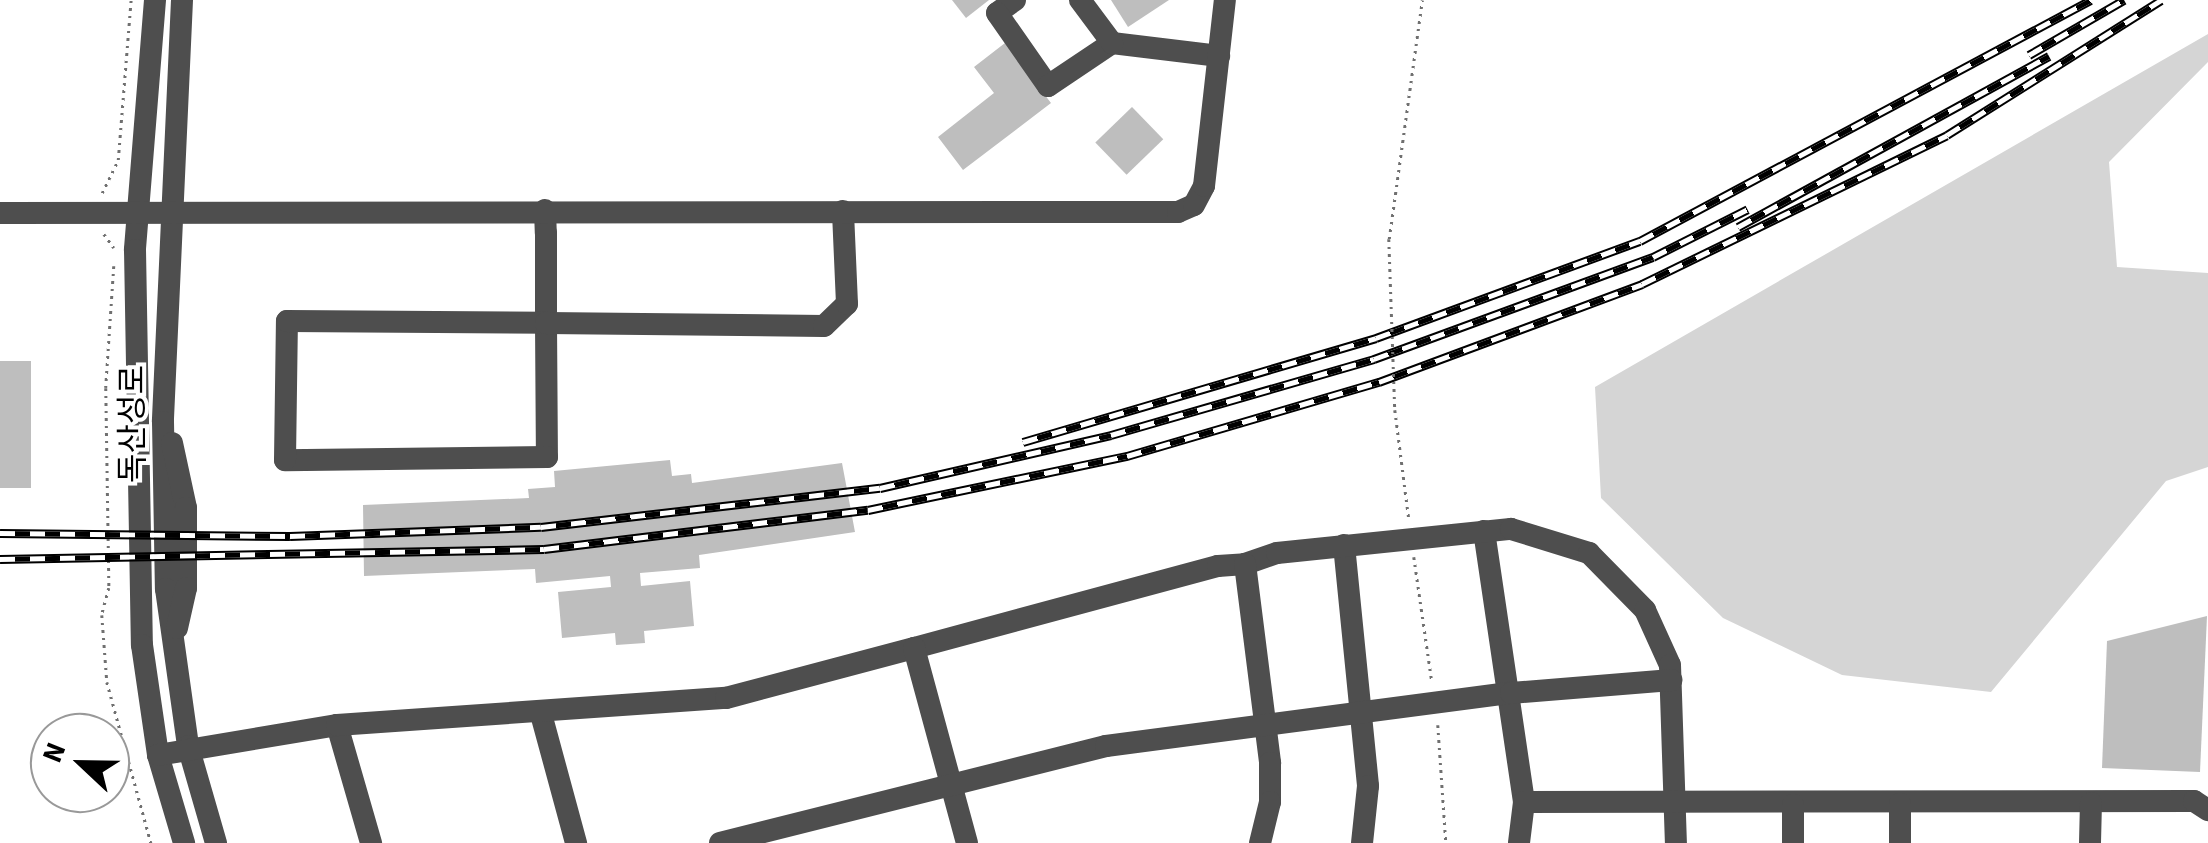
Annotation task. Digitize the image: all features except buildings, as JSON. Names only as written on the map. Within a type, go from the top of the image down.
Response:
[{"type":"street","name":"독산성로","points":[[155,0],[137,214],[133,364],[142,645],[158,755],[184,843]]},
{"type":"street","name":"독산성로","points":[[182,0],[163,422],[173,646],[188,746],[216,843]]},
{"type":"street","points":[[1015,0],[998,13],[1048,86],[1112,43],[1220,56]]},
{"type":"street","points":[[1080,0],[1112,43]]},
{"type":"street","points":[[0,213],[137,214],[170,209],[1178,212],[1194,204],[1204,186],[1225,0]]},
{"type":"street","points":[[545,210],[546,323],[546,457],[285,460],[287,322],[546,323],[824,326],[847,304],[843,211]]},
{"type":"street","points":[[158,755],[188,746],[337,726],[541,714],[764,692],[1218,566],[1344,545],[1511,528],[1589,553],[1644,610],[1672,680],[1676,843]]},
{"type":"street","points":[[1484,531],[1511,693],[1524,802],[1519,843]]},
{"type":"street","points":[[1344,545],[1368,786],[1362,843]]},
{"type":"street","points":[[1245,564],[1270,802],[1260,843]]},
{"type":"street","points":[[914,648],[966,843]]},
{"type":"street","points":[[720,843],[950,780],[1106,746],[1511,693],[1672,680]]},
{"type":"street","points":[[541,714],[576,843]]},
{"type":"street","points":[[337,726],[371,843]]},
{"type":"street","points":[[1524,802],[1793,805],[2194,801],[2208,810]]},
{"type":"street","points":[[2090,843],[2091,803]]},
{"type":"street","points":[[1900,804],[1900,843]]},
{"type":"street","points":[[1793,805],[1793,843]]},
{"type":"path","points":[[97,197],[115,177],[118,160],[131,0]]},
{"type":"path","points":[[1422,0],[1389,239],[1395,410],[1436,703],[1446,843]]},
{"type":"path","points":[[97,229],[115,250],[106,388],[108,588],[102,615],[108,682],[150,843]]},
{"type":"shaded area","points":[[2208,34],[2208,62],[2109,162],[2117,267],[2208,273],[2208,467],[2166,481],[1991,692],[1842,675],[1723,618],[1601,498],[1595,387]]},
{"type":"railway","points":[[1023,442],[1376,338],[1640,241],[2091,0]]},
{"type":"railway","points":[[2029,55],[2124,0]]},
{"type":"railway","points":[[0,559],[544,549],[868,510],[1127,456],[1379,382],[1642,284],[1947,135],[2161,0]]},
{"type":"railway","points":[[1738,227],[2049,56]]},
{"type":"railway","points":[[0,533],[290,536],[541,527],[880,488],[1111,435],[1374,359],[1653,257],[1748,209]]}]
